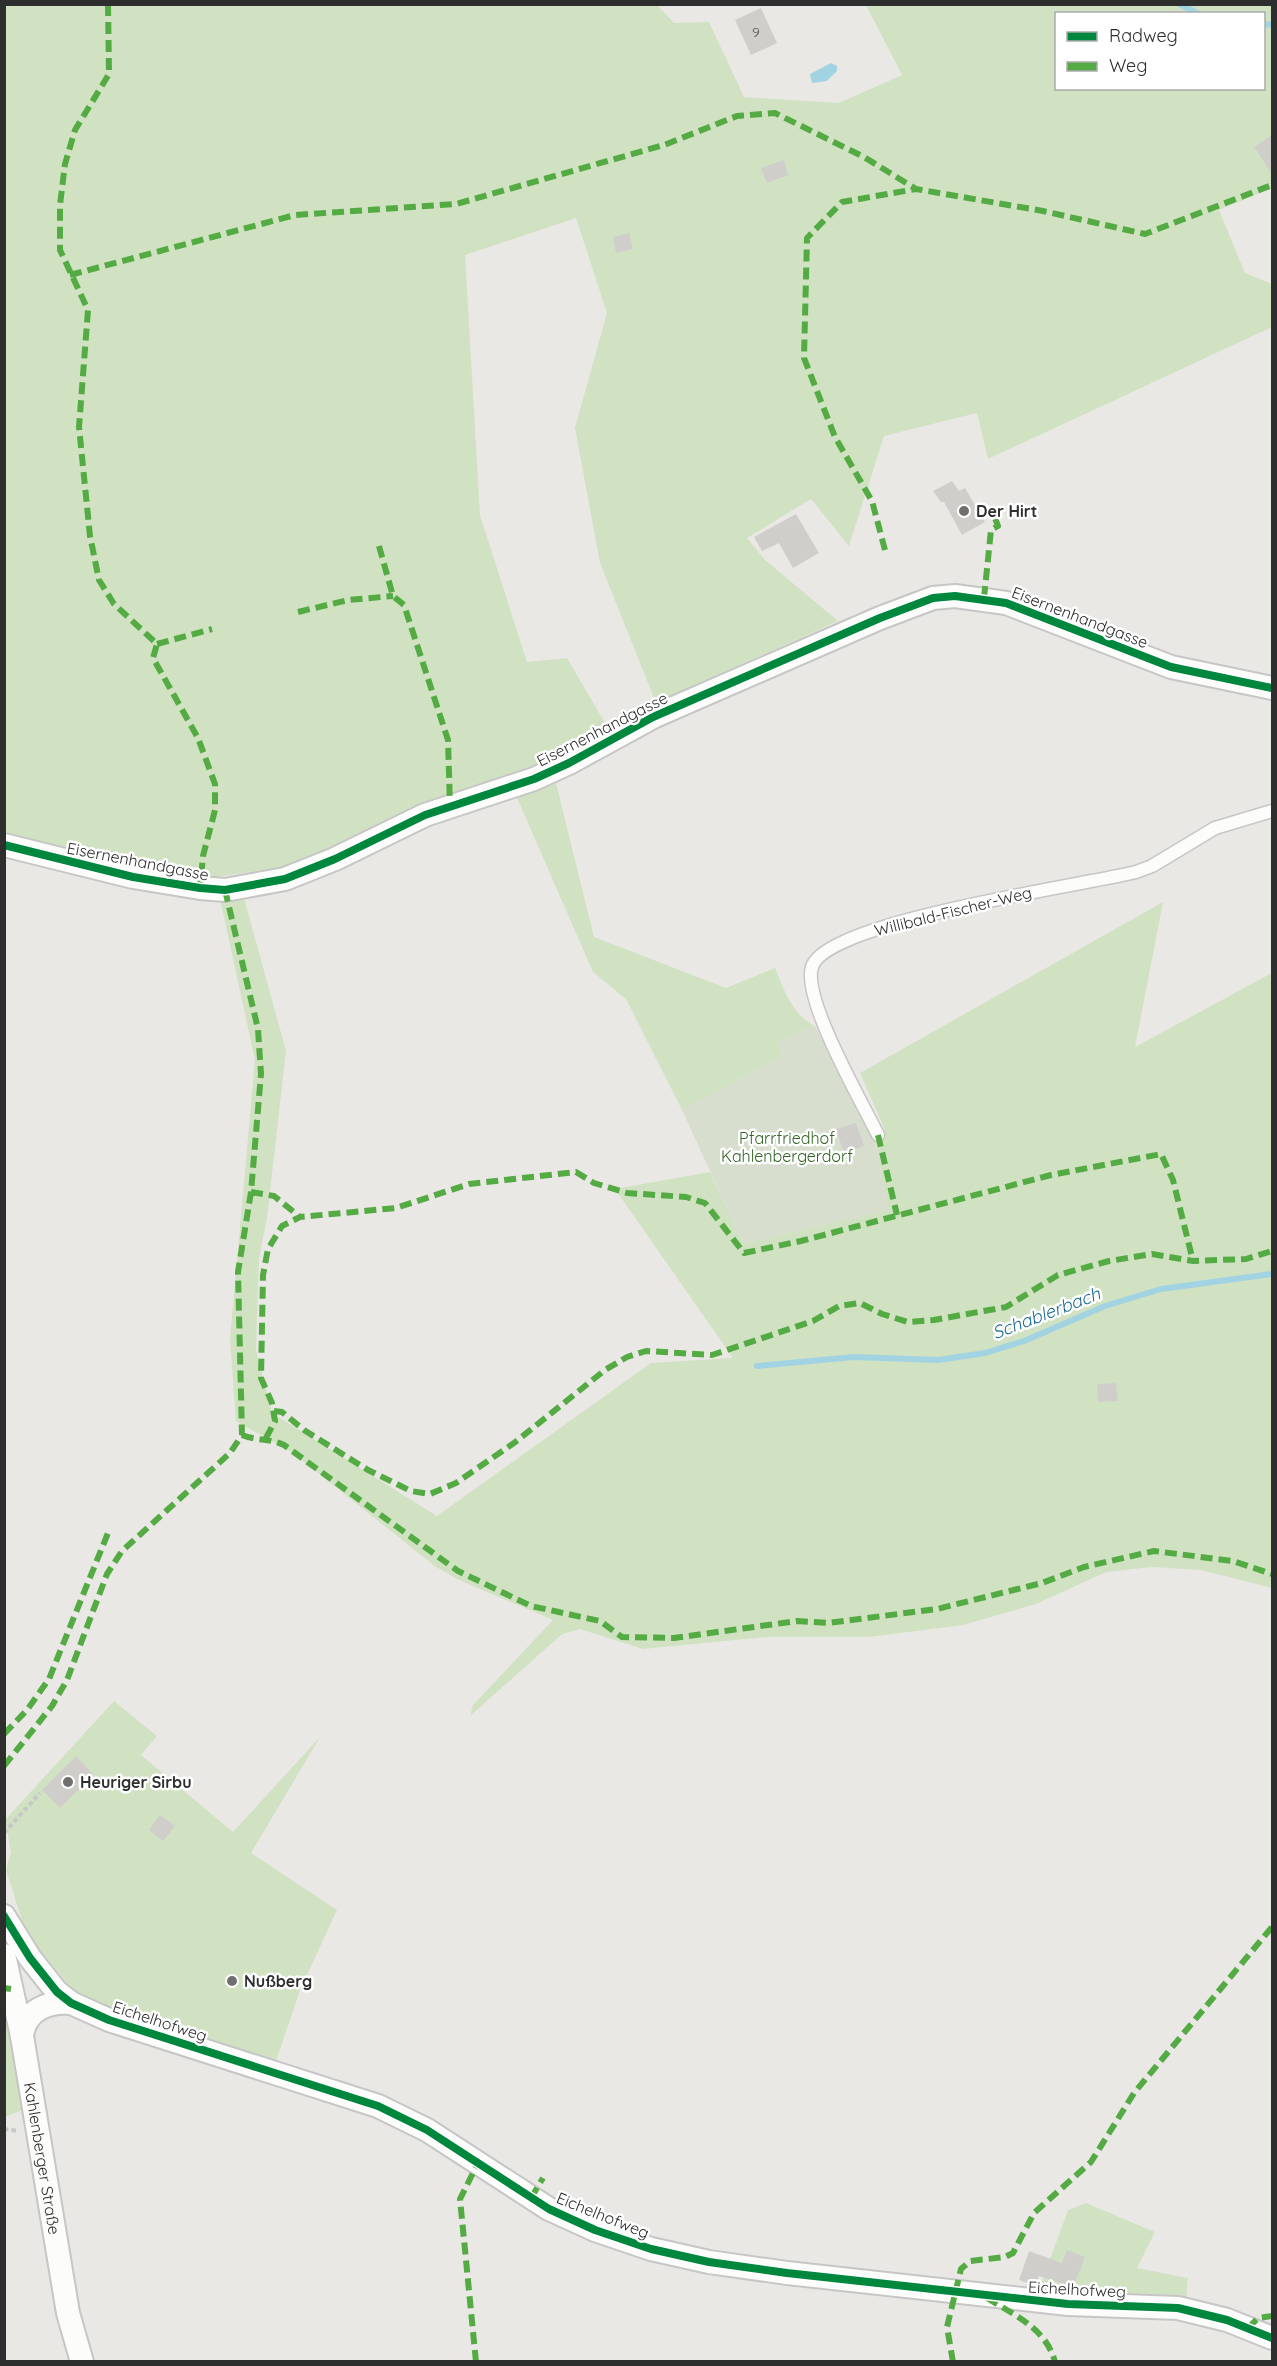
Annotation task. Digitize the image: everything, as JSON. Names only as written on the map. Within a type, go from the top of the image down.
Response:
[{"type":"street","name":"Eisernenhandgasse","points":[[4,845],[133,877],[201,888],[225,890],[285,879],[335,859],[425,815],[534,779],[579,758],[652,717],[880,618],[933,598],[955,596],[1006,603],[1171,667],[1272,688]]},
{"type":"street","name":"Eichelhofweg","points":[[4,1916],[44,1977],[71,2003],[118,2023],[378,2106],[427,2130],[549,2209],[596,2230],[651,2249],[721,2265],[786,2273],[1068,2304],[1178,2308],[1227,2320],[1272,2338]]},
{"type":"street","name":"Kahlenberger Straße","points":[[4,1956],[22,2036],[68,2313],[82,2361]]},
{"type":"street","points":[[22,2036],[26,2020],[40,2008],[55,2003],[71,2003]]},
{"type":"lane","name":"Willibald-Fischer-Weg","points":[[878,1135],[821,1020],[810,978],[812,966],[820,954],[860,934],[903,922],[1021,893],[1136,872],[1152,866],[1215,828],[1272,811]]},
{"type":"path","points":[[4,1833],[40,1792]]},
{"type":"green space","points":[[4,5],[657,5],[674,23],[709,22],[744,97],[839,103],[902,75],[866,5],[1272,5],[1272,188],[1219,210],[1245,273],[1272,284],[1272,327],[988,459],[977,413],[884,436],[849,546],[811,499],[747,538],[765,560],[838,621],[656,703],[600,563],[575,428],[607,313],[576,218],[465,255],[480,515],[527,662],[567,658],[608,728],[528,768],[412,807],[331,848],[282,867],[215,877],[220,899],[5,851]]},
{"type":"green space","points":[[554,775],[594,937],[726,988],[775,968],[795,1009],[807,1022],[815,1026],[777,1042],[783,1056],[682,1110],[626,999],[593,972],[515,793]]},
{"type":"green space","points":[[244,898],[286,1051],[267,1218],[259,1258],[256,1350],[272,1413],[437,1516],[651,1363],[733,1358],[615,1189],[710,1172],[743,1243],[887,1210],[876,1142],[878,1135],[885,1130],[860,1073],[1163,902],[1135,1047],[1272,973],[1272,1588],[1201,1570],[1152,1567],[1106,1572],[1036,1604],[963,1625],[869,1637],[767,1637],[643,1649],[580,1629],[562,1634],[470,1716],[473,1705],[553,1620],[459,1580],[436,1567],[293,1453],[236,1421],[230,1339],[255,1060],[220,899]]},
{"type":"green space","name":"Pfarrfriedhof Kahlenbergerdorf","points":[[815,1026],[876,1142],[887,1210],[743,1243],[682,1110],[783,1056],[777,1042]]},
{"type":"green space","points":[[114,1701],[157,1736],[141,1755],[233,1832],[320,1737],[251,1853],[337,1910],[300,1990],[275,2064],[120,2018],[78,1996],[26,1933],[6,1870],[11,1852],[5,1820]]},
{"type":"green space","points":[[5,2005],[25,2109],[5,2117]]},
{"type":"green space","points":[[1086,2203],[1155,2232],[1137,2268],[1188,2278],[1186,2302],[1037,2295],[1068,2210]]},
{"type":"water","points":[[831,63],[837,66],[837,71],[827,81],[812,83],[810,74]]},
{"type":"building","points":[[761,8],[777,43],[751,55],[735,20]]},
{"type":"building","points":[[1272,135],[1272,174],[1254,147]]},
{"type":"building","points":[[784,160],[788,175],[767,183],[761,168]]},
{"type":"building","points":[[629,233],[633,249],[616,253],[613,237]]},
{"type":"building","name":"Der Hirt","points":[[952,481],[959,491],[965,488],[985,522],[962,535],[944,502],[941,502],[933,491]]},
{"type":"building","points":[[796,514],[819,553],[793,568],[779,543],[762,551],[754,537]]},
{"type":"building","points":[[856,1123],[864,1146],[844,1153],[836,1129]]},
{"type":"building","points":[[1116,1383],[1118,1401],[1098,1402],[1097,1384]]},
{"type":"building","name":"Heuriger Sirbu","points":[[76,1756],[94,1775],[60,1808],[42,1790]]},
{"type":"building","points":[[160,1815],[175,1826],[163,1841],[149,1830]]},
{"type":"building","points":[[1067,2250],[1085,2257],[1073,2287],[1039,2276],[1036,2286],[1019,2280],[1029,2251],[1062,2263]]},
{"type":"waterway","points":[[1179,4],[1195,12]]},
{"type":"waterway","points":[[1265,24],[1272,25]]},
{"type":"waterway","name":"Schablerbach","points":[[757,1366],[854,1357],[938,1360],[985,1353],[1024,1341],[1105,1306],[1161,1289],[1272,1274]]},
{"type":"marked path","points":[[108,4],[109,74],[75,130],[65,164],[60,205],[60,250],[88,310],[79,427],[90,536],[99,580],[114,604],[157,644],[153,658],[198,738],[215,784],[215,810],[203,856],[200,888]]},
{"type":"marked path","points":[[70,275],[295,215],[456,204],[664,145],[737,116],[775,113],[864,157],[916,189],[1043,211],[1145,234],[1272,185]]},
{"type":"marked path","points":[[885,550],[872,501],[835,437],[804,358],[807,238],[842,202],[916,189]]},
{"type":"marked path","points":[[984,598],[991,530],[998,526],[993,513]]},
{"type":"marked path","points":[[379,546],[393,596],[404,605],[448,740],[450,806]]},
{"type":"marked path","points":[[298,612],[348,600],[393,596]]},
{"type":"marked path","points":[[157,644],[212,629]]},
{"type":"marked path","points":[[225,890],[258,1029],[261,1074],[251,1192],[238,1272],[242,1435]]},
{"type":"marked path","points":[[878,1135],[897,1215]]},
{"type":"marked path","points":[[266,1438],[275,1421],[272,1403],[261,1378],[263,1275],[268,1249],[282,1226],[300,1217],[396,1208],[469,1184],[576,1172],[594,1183],[627,1193],[686,1197],[705,1203],[744,1253],[801,1241],[1051,1175],[1161,1154],[1173,1180],[1193,1261]]},
{"type":"marked path","points":[[251,1192],[274,1196],[300,1217]]},
{"type":"marked path","points":[[274,1411],[282,1412],[304,1430],[368,1470],[411,1491],[430,1494],[456,1483],[514,1443],[605,1370],[627,1357],[646,1351],[712,1355],[813,1321],[839,1306],[860,1303],[882,1314],[908,1322],[934,1320],[1006,1307],[1058,1275],[1109,1261],[1152,1254],[1193,1261],[1246,1259],[1272,1251]]},
{"type":"marked path","points":[[242,1435],[284,1445],[458,1571],[531,1606],[600,1621],[622,1637],[674,1638],[797,1621],[828,1623],[937,1609],[1042,1583],[1084,1567],[1154,1551],[1233,1561],[1272,1574]]},
{"type":"marked path","points":[[4,1766],[52,1706],[67,1680],[107,1574],[122,1551],[230,1453],[242,1435]]},
{"type":"marked path","points":[[4,1734],[27,1710],[49,1679],[108,1533]]},
{"type":"marked path","points":[[953,2362],[947,2327],[961,2269],[970,2261],[1005,2257],[1013,2253],[1034,2213],[1091,2162],[1134,2093],[1272,1927]]},
{"type":"marked path","points":[[4,1988],[11,1989]]},
{"type":"marked path","points":[[476,2362],[460,2199],[478,2163]]},
{"type":"marked path","points":[[531,2198],[543,2178]]},
{"type":"marked path","points":[[987,2298],[1037,2331],[1051,2350],[1055,2362]]},
{"type":"marked path","points":[[1248,2328],[1258,2318],[1272,2316]]},
{"type":"cycle path","points":[[4,845],[133,877],[200,888],[225,890],[285,879],[335,859],[425,815],[534,779],[569,763],[653,717],[880,618],[933,598],[955,596],[1006,603],[1171,667],[1272,688]]},
{"type":"cycle path","points":[[4,1916],[30,1958],[57,1992],[71,2003],[109,2020],[378,2106],[427,2130],[549,2209],[595,2230],[651,2249],[709,2262],[787,2273],[1068,2304],[1178,2308],[1227,2320],[1272,2338]]},
{"type":"place","name":"Der Hirt","points":[[964,511]]},
{"type":"place","name":"Heuriger Sirbu","points":[[68,1782]]},
{"type":"place","name":"Nußberg","points":[[232,1981]]}]
